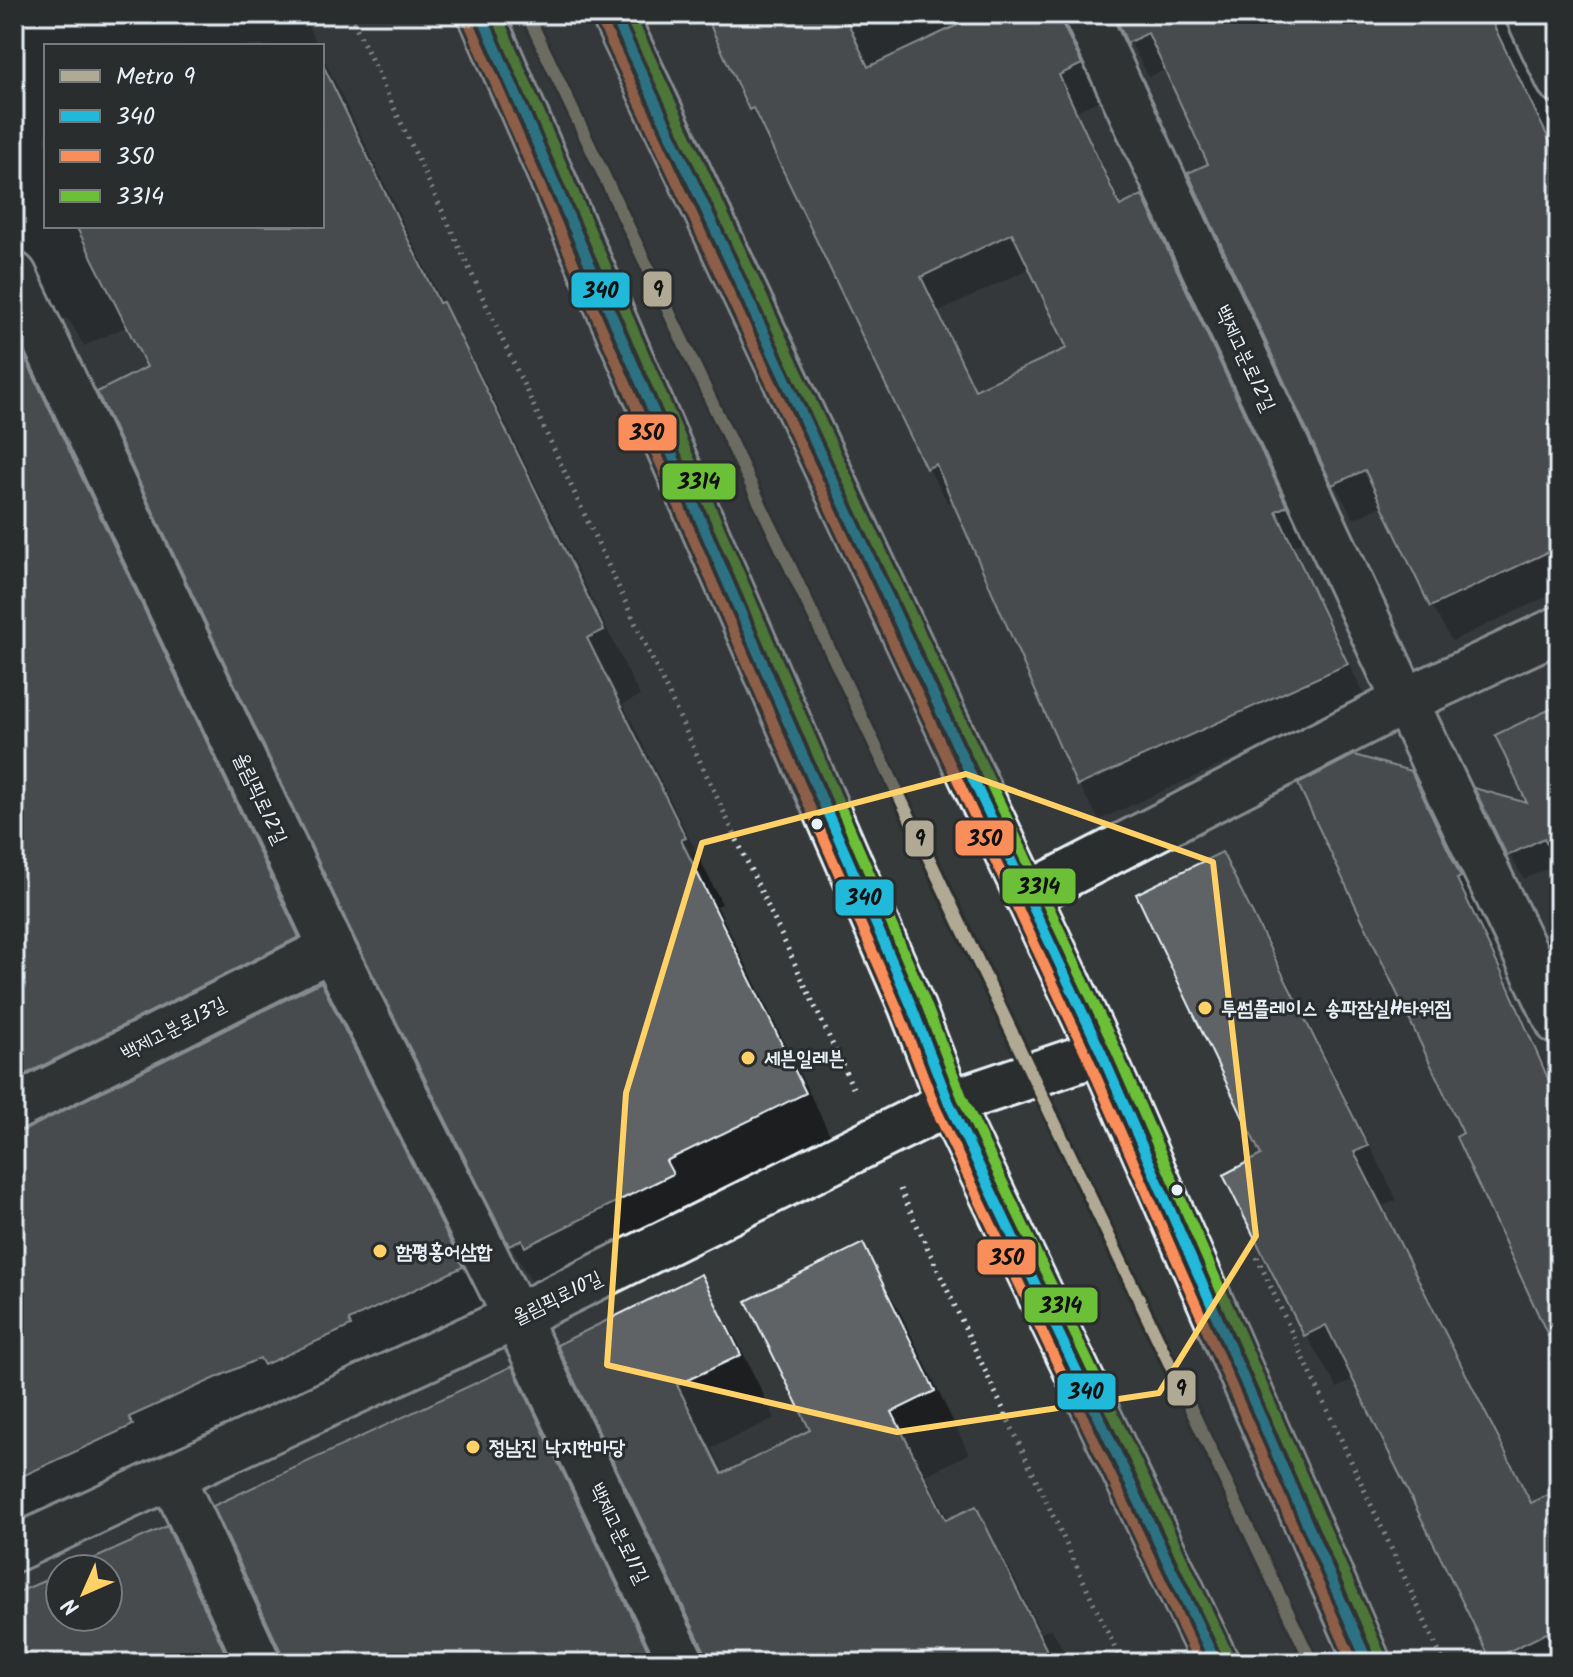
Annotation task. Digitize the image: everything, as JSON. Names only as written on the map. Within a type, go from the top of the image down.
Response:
[{"type":"street","points":[[481,14],[911,1005],[949,1103],[1216,1663]]},
{"type":"street","points":[[614,14],[1101,1052],[1368,1663]]},
{"type":"street","name":"백제고분로12길","points":[[1086,14],[1405,701],[1559,1023]]},
{"type":"street","points":[[1528,14],[1559,80]]},
{"type":"street","name":"올림픽로12길","points":[[14,275],[332,948],[516,1317]]},
{"type":"street","points":[[1027,895],[1405,701],[1559,629]]},
{"type":"street","name":"백제고분로13길","points":[[14,1108],[332,948]]},
{"type":"street","name":"올림픽로10길","points":[[14,1549],[516,1317],[949,1103],[1101,1052]]},
{"type":"street","name":"백제고분로11길","points":[[516,1317],[682,1663]]},
{"type":"street","points":[[172,1477],[258,1663]]},
{"type":"path","points":[[350,14],[1122,1663]]},
{"type":"highlighted area","points":[[966,774],[1213,862],[1256,1236],[1159,1393],[897,1432],[607,1365],[626,1093],[702,843]]},
{"type":"building","points":[[705,14],[844,14],[868,67],[981,14],[1061,14],[1063,25],[1082,64],[1059,75],[1120,206],[1142,195],[1287,506],[1276,511],[1348,664],[1077,786],[936,464],[926,469],[753,108],[749,110]],"holes":[[[1012,233],[1067,348],[975,390],[921,277]]]},
{"type":"building","points":[[1114,14],[1488,14],[1559,160],[1559,547],[1430,607],[1365,470],[1332,485],[1188,173],[1208,164],[1148,33],[1127,43]]},
{"type":"building","points":[[324,67],[604,630],[587,638],[686,838],[681,840],[806,1093],[666,1161],[673,1174],[525,1247],[522,1240],[509,1246],[354,937],[97,392],[147,367],[77,228],[324,228]]},
{"type":"building","points":[[14,334],[299,937],[14,1080]]},
{"type":"building","points":[[1559,705],[1559,871],[1544,838],[1507,856],[1474,788],[1527,803],[1495,735]]},
{"type":"building","points":[[1354,755],[1411,771],[1461,877],[1457,879],[1559,1104],[1559,1359],[1456,1137],[1463,1133],[1298,784]]},
{"type":"building","points":[[1222,852],[1368,1146],[1354,1152],[1531,1503],[1559,1490],[1559,1627],[1491,1660],[1326,1325],[1304,1336],[1223,1175],[1261,1155],[1136,894]]},
{"type":"building","points":[[321,982],[463,1267],[349,1320],[351,1326],[264,1365],[260,1358],[129,1417],[133,1425],[14,1480],[14,1133]]},
{"type":"building","points":[[863,1243],[935,1391],[892,1412],[946,1520],[976,1506],[1053,1663],[707,1663],[705,1652],[557,1345],[701,1274],[741,1355],[677,1385],[722,1474],[810,1430],[746,1301]]},
{"type":"building","points":[[512,1366],[654,1663],[283,1663],[281,1652],[213,1506]]},
{"type":"building","points":[[167,1526],[230,1663],[14,1663],[14,1594],[44,1581],[44,1633],[124,1633],[124,1553],[107,1553]]},
{"type":"metro line","name":"9","points":[[527,14],[1312,1663]]},
{"type":"transit line","name":"340","points":[[481,14],[911,1005],[949,1103],[1216,1663]]},
{"type":"transit line","name":"3314","points":[[496,14],[924,999],[962,1097],[1229,1657]]},
{"type":"transit line","name":"340","points":[[614,14],[1101,1052],[1368,1663]]},
{"type":"transit line","name":"3314","points":[[629,14],[1114,1046],[1381,1657]]},
{"type":"transit line","name":"350","points":[[468,20],[898,1010],[936,1109],[1200,1663]]},
{"type":"transit line","name":"350","points":[[601,20],[1088,1058],[1353,1663]]},
{"type":"place","name":"투썸플레이스 송파잠실H타워점","points":[[1205,1008]]},
{"type":"place","name":"세븐일레븐","points":[[748,1058]]},
{"type":"place","name":"함평홍어삼합","points":[[380,1251]]},
{"type":"place","name":"정남진 낙지한마당","points":[[473,1447]]}]
